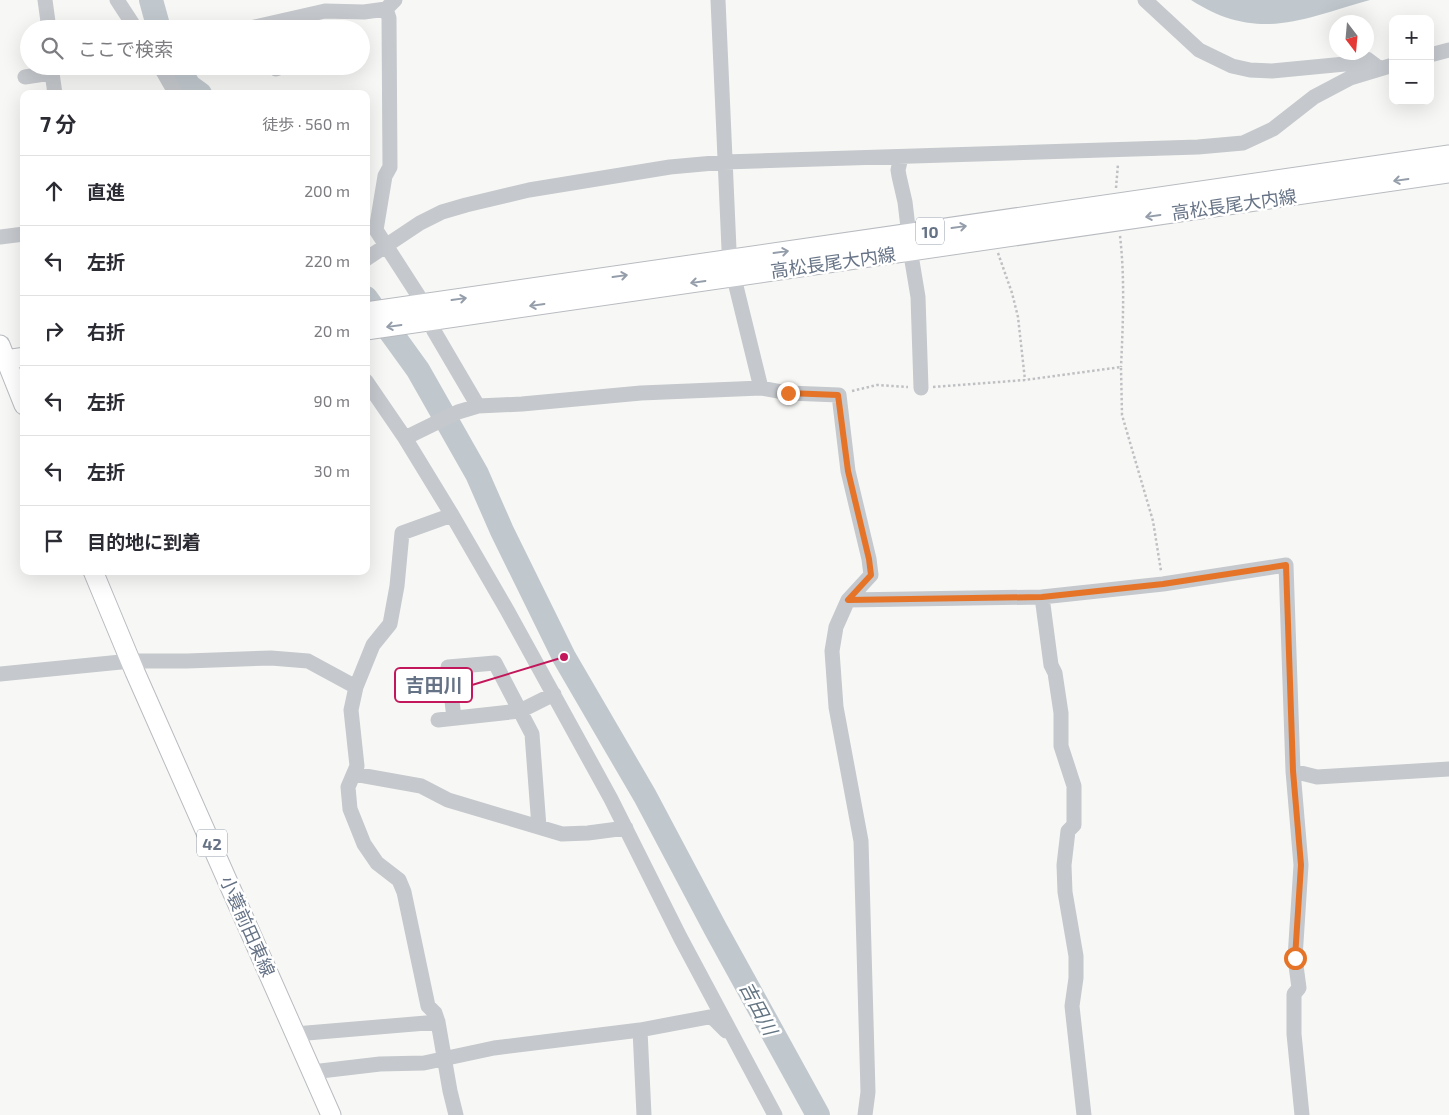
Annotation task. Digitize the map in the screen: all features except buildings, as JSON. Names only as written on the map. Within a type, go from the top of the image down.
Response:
[{"type":"main road","name":"高松長尾大内線","points":[[370,329],[421,313],[910,242],[1449,155]]},
{"type":"main road","name":"高松長尾大内線","points":[[910,242],[1449,173]]},
{"type":"main road","name":"高松長尾大内線","points":[[370,312],[421,313]]},
{"type":"main road","points":[[7,356],[13,382],[20,397]]},
{"type":"main road","name":"小蓑前田東線","points":[[95,575],[331,1115]]},
{"type":"street","points":[[45,0],[48,20]]},
{"type":"street","points":[[117,0],[130,20]]},
{"type":"street","points":[[718,0],[729,249],[761,388]]},
{"type":"street","points":[[1144,0],[1199,50],[1232,66],[1250,70],[1272,71],[1345,64],[1366,60],[1386,66]]},
{"type":"street","points":[[306,20],[325,11],[364,12],[391,5],[390,167],[386,176],[376,230],[376,252],[418,295],[421,313],[478,406]]},
{"type":"street","points":[[1434,54],[1449,50]]},
{"type":"street","points":[[376,252],[420,223],[442,212],[466,205],[529,190],[670,167],[724,162],[1119,150],[1244,143],[1273,129],[1314,97],[1350,78],[1386,66]]},
{"type":"street","points":[[25,77],[32,75]]},
{"type":"street","points":[[52,75],[54,90]]},
{"type":"street","points":[[166,75],[174,90]]},
{"type":"street","points":[[901,157],[899,176],[905,202],[918,297],[921,388]]},
{"type":"street","points":[[0,236],[20,234]]},
{"type":"street","points":[[370,387],[405,438],[452,515],[554,694],[626,828],[680,937],[774,1115]]},
{"type":"street","points":[[405,438],[458,412],[478,406],[522,404],[624,394],[761,388],[788,393],[838,395],[848,471],[869,559],[871,575],[848,600],[836,627],[832,650],[836,707],[861,840],[868,1092],[865,1115]]},
{"type":"street","points":[[452,515],[402,533],[397,586],[390,624],[373,645],[356,687],[351,710],[357,766],[348,787],[350,809],[364,844],[377,864],[399,880],[404,892],[428,1006],[435,1013],[438,1022],[456,1115]]},
{"type":"street","points":[[848,600],[1042,597],[1163,584],[1286,565],[1293,771],[1301,865],[1295,958],[1299,988],[1294,994],[1294,1034],[1302,1115]]},
{"type":"street","points":[[1042,597],[1051,664],[1055,673],[1061,713],[1061,746],[1074,786],[1074,825],[1068,831],[1064,865],[1065,892],[1076,956],[1076,978],[1072,1006],[1084,1115]]},
{"type":"street","points":[[0,674],[131,661],[271,658],[308,661],[356,687]]},
{"type":"street","points":[[454,718],[448,668],[494,663],[532,734],[539,827]]},
{"type":"street","points":[[438,720],[520,711],[554,694]]},
{"type":"street","points":[[1293,771],[1317,777],[1449,769]]},
{"type":"street","points":[[354,774],[421,786],[448,800],[562,834],[626,828]]},
{"type":"street","points":[[312,1072],[380,1064],[424,1063],[494,1048],[640,1030],[709,1017],[714,1019],[731,1035]]},
{"type":"street","points":[[295,1034],[438,1022]]},
{"type":"street","points":[[640,1030],[644,1115]]},
{"type":"path","points":[[1116,195],[1119,150]]},
{"type":"path","points":[[1119,231],[1123,262],[1122,415],[1153,522],[1163,584]]},
{"type":"path","points":[[997,248],[1018,317],[1025,380],[1121,367]]},
{"type":"shaded area","points":[[1191,0],[1370,0],[1301,20],[1259,24],[1238,21],[1215,13]]},
{"type":"waterway","name":"吉田川","points":[[151,0],[157,20]]},
{"type":"waterway","name":"吉田川","points":[[182,75],[189,86],[194,90]]},
{"type":"waterway","name":"吉田川","points":[[370,304],[418,370],[477,474],[502,531],[564,657],[645,796],[818,1115]]},
{"type":"place","name":"吉田川","points":[[564,657]]},
{"type":"route","points":[[788,393],[838,395],[848,471],[869,559],[871,575],[848,600],[1042,597],[1163,584],[1286,565],[1293,771],[1301,865],[1295,958]]}]
